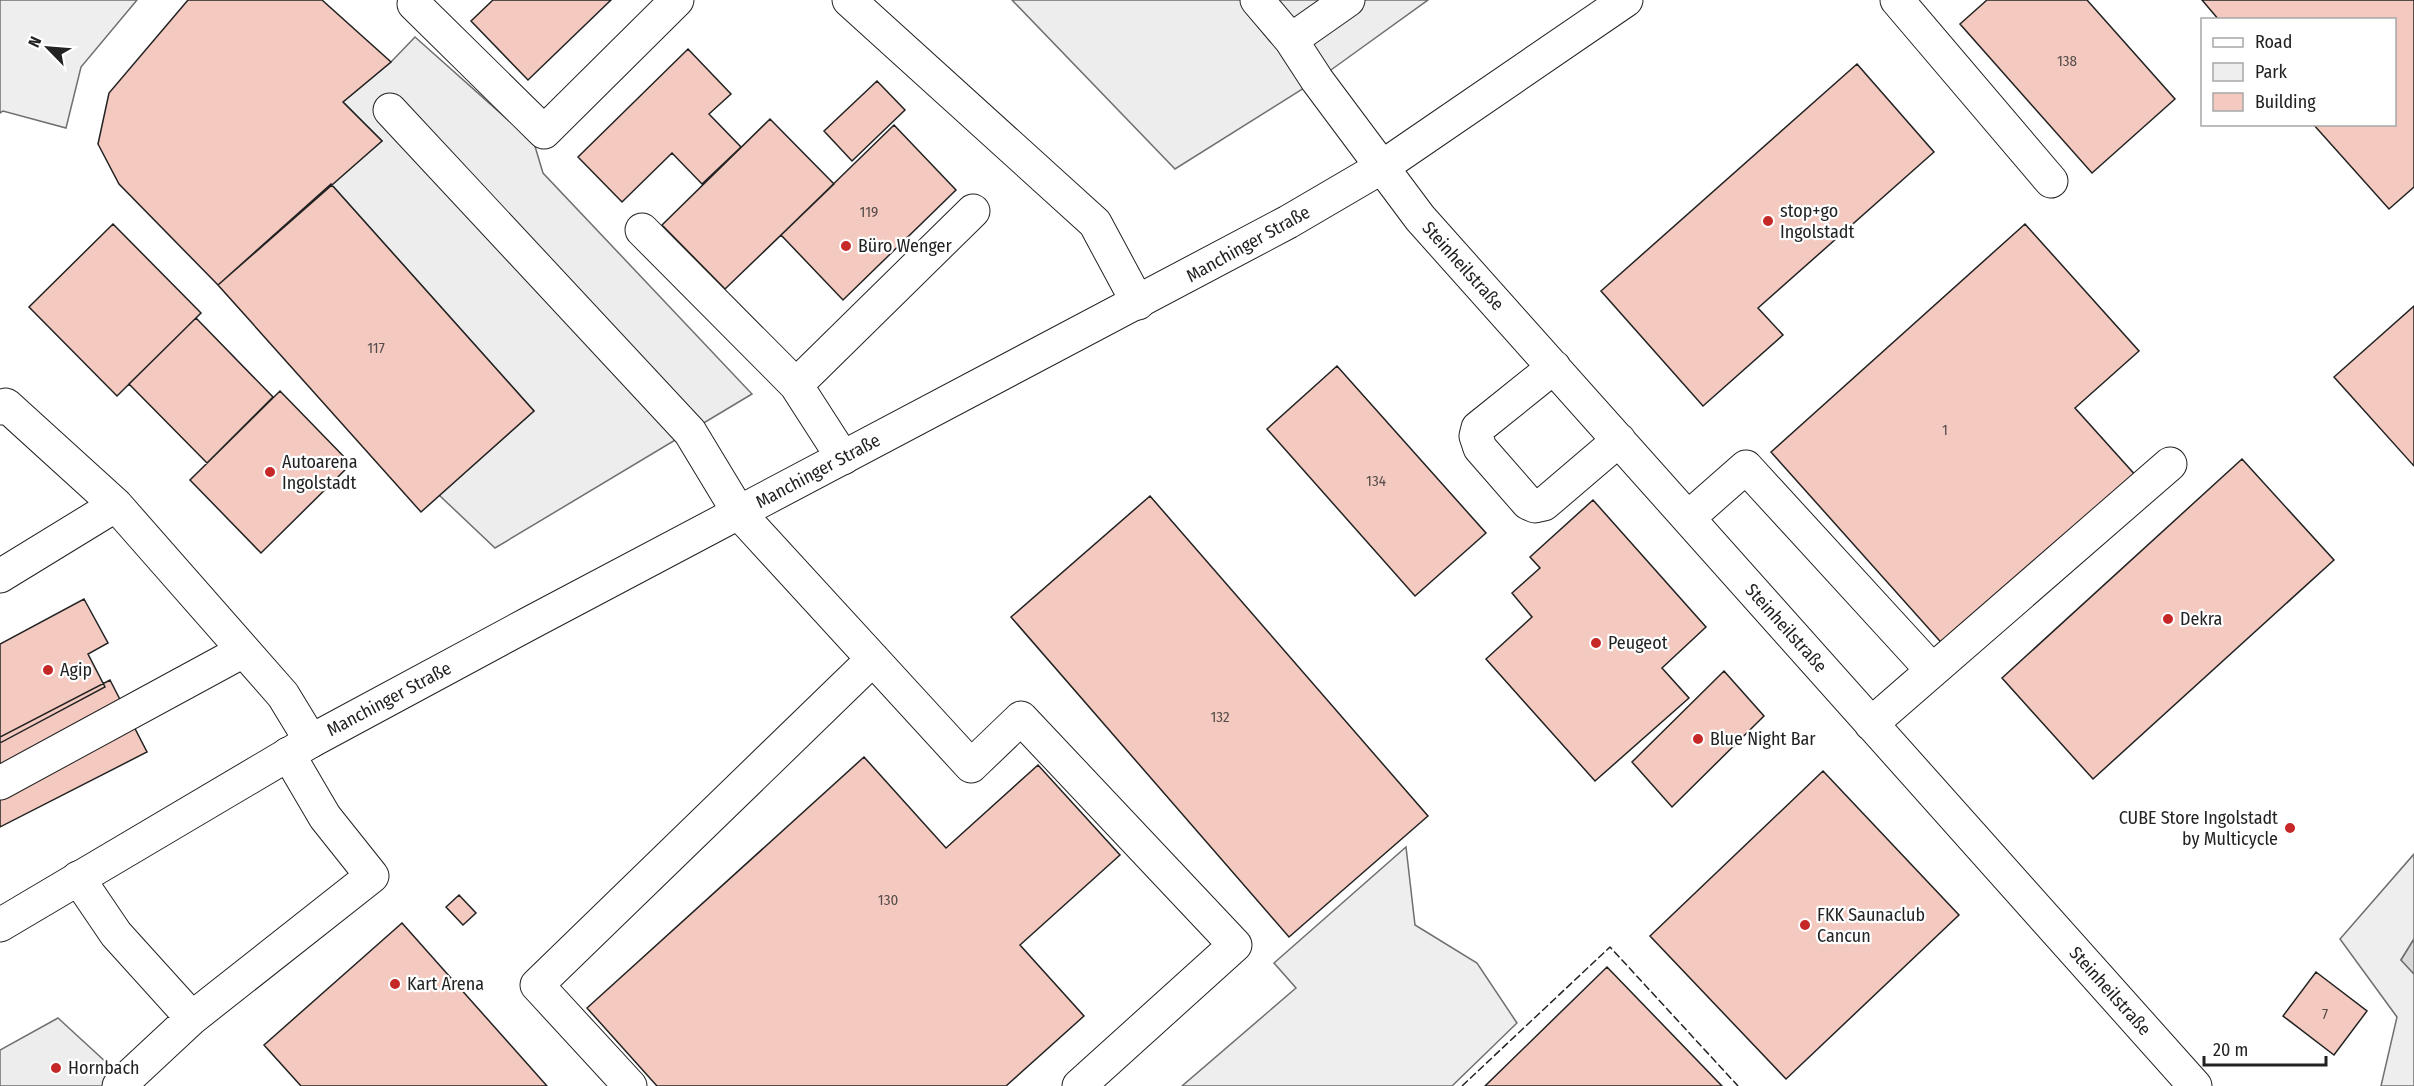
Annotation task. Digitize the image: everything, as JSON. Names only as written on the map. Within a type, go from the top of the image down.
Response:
[{"type":"main road","points":[[414,4],[544,132],[677,0]]},
{"type":"main road","points":[[849,0],[1095,223],[1138,303]]},
{"type":"main road","name":"Steinheilstraße","points":[[1257,0],[1291,40],[1317,80],[1420,218],[2194,1086]]},
{"type":"main road","points":[[1291,40],[1348,0]]},
{"type":"main road","name":"Manchinger Straße","points":[[0,925],[299,748],[530,623],[1288,222],[1382,167],[1626,0]]},
{"type":"main road","points":[[1897,0],[2051,181]]},
{"type":"main road","points":[[390,110],[690,432],[739,513],[971,766],[1021,718],[1235,945],[1079,1086]]},
{"type":"main road","points":[[796,385],[973,211]]},
{"type":"main road","points":[[642,230],[796,385],[843,458]]},
{"type":"main road","points":[[1554,368],[1478,428],[1476,436],[1480,448],[1528,503],[1535,506],[1544,504],[1619,440]]},
{"type":"main road","points":[[2,402],[116,505],[283,695],[299,748],[325,817],[372,876],[192,1018],[119,1086]]},
{"type":"main road","points":[[1871,723],[2169,464]]},
{"type":"main road","points":[[1688,518],[1746,467],[1932,670]]},
{"type":"main road","points":[[0,576],[116,505]]},
{"type":"main road","points":[[0,783],[243,651]]},
{"type":"main road","points":[[630,1086],[537,985],[873,658]]},
{"type":"main road","points":[[78,878],[116,934],[192,1018]]},
{"type":"green space","points":[[0,0],[137,0],[81,67],[66,128],[3,111],[0,113]]},
{"type":"green space","points":[[1406,847],[1415,925],[1477,963],[1517,1023],[1452,1086],[1182,1086],[1296,988],[1274,963]]},
{"type":"green space","points":[[2414,854],[2414,939],[2401,960],[2414,974],[2414,1086],[2381,1086],[2397,1017],[2340,939]]},
{"type":"shaded area","points":[[1012,0],[1428,0],[1317,80],[1175,169]]},
{"type":"shaded area","points":[[415,37],[534,143],[543,173],[752,394],[495,548],[439,495],[534,411],[331,184],[382,141],[343,102],[391,62]]},
{"type":"shaded area","points":[[2414,939],[2414,974],[2401,960]]},
{"type":"shaded area","name":"Hornbach","points":[[58,1018],[132,1086],[0,1086],[0,1050]]},
{"type":"building","points":[[188,0],[322,0],[391,62],[343,102],[382,141],[218,285],[119,184],[98,144],[109,93]]},
{"type":"building","points":[[493,0],[611,0],[528,80],[471,21]]},
{"type":"building","points":[[1987,0],[2087,0],[2175,99],[2092,173],[1960,24]]},
{"type":"building","points":[[2202,0],[2414,0],[2414,187],[2389,209],[2315,126],[2396,126],[2396,18],[2217,18]]},
{"type":"building","points":[[688,49],[731,94],[709,114],[741,147],[702,184],[672,153],[622,202],[578,157]]},
{"type":"building","name":"stop+go Ingolstadt","points":[[1857,64],[1934,152],[1758,308],[1783,335],[1703,406],[1601,291]]},
{"type":"building","points":[[877,81],[905,110],[852,161],[824,131]]},
{"type":"building","points":[[770,119],[834,184],[725,289],[662,225]]},
{"type":"building","points":[[894,125],[956,190],[843,300],[781,235]]},
{"type":"building","points":[[331,184],[534,411],[421,512],[218,285]]},
{"type":"building","points":[[113,224],[201,313],[117,396],[29,307]]},
{"type":"building","points":[[2025,224],[2139,351],[2075,408],[2138,478],[1947,649],[1771,452]]},
{"type":"building","points":[[2414,306],[2414,466],[2334,377]]},
{"type":"building","points":[[196,318],[273,397],[207,463],[129,384]]},
{"type":"building","points":[[1337,366],[1486,533],[1415,596],[1267,429]]},
{"type":"building","name":"Autoarena Ingolstadt","points":[[280,391],[351,464],[261,553],[190,480]]},
{"type":"building","name":"Dekra","points":[[2242,459],[2334,560],[2093,779],[2002,678]]},
{"type":"building","points":[[1150,496],[1428,816],[1289,937],[1011,617]]},
{"type":"building","name":"Peugeot","points":[[1593,500],[1706,627],[1662,668],[1689,698],[1595,781],[1486,659],[1532,617],[1512,593],[1540,568],[1530,557]]},
{"type":"building","name":"Agip","points":[[84,599],[108,643],[88,654],[105,687],[0,743],[0,644]]},
{"type":"building","name":"Blue Night Bar","points":[[1724,671],[1764,716],[1672,807],[1632,762]]},
{"type":"building","points":[[110,680],[147,752],[0,827],[0,737]]},
{"type":"building","points":[[864,757],[946,848],[1038,765],[1120,855],[1020,945],[1084,1016],[1006,1086],[657,1086],[587,1008]]},
{"type":"building","name":"FKK Saunaclub Cancun","points":[[1823,771],[1959,915],[1786,1079],[1650,936]]},
{"type":"building","points":[[459,895],[476,913],[463,925],[446,907]]},
{"type":"building","name":"Kart Arena","points":[[402,923],[547,1086],[301,1086],[264,1045]]},
{"type":"building","points":[[1607,967],[1722,1086],[1485,1086]]},
{"type":"building","points":[[2316,972],[2367,1011],[2334,1055],[2283,1016]]},
{"type":"fence","points":[[1462,1086],[1610,947],[1738,1086]]},
{"type":"place","name":"stop+go Ingolstadt","points":[[1768,221]]},
{"type":"place","name":"Büro Wenger","points":[[846,246]]},
{"type":"place","name":"Autoarena Ingolstadt","points":[[270,472]]},
{"type":"place","name":"Dekra","points":[[2168,619]]},
{"type":"place","name":"Peugeot","points":[[1596,643]]},
{"type":"place","name":"Agip","points":[[48,670]]},
{"type":"place","name":"Blue Night Bar","points":[[1698,739]]},
{"type":"place","name":"CUBE Store Ingolstadt by Multicycle","points":[[2290,828]]},
{"type":"place","name":"FKK Saunaclub Cancun","points":[[1805,925]]},
{"type":"place","name":"Kart Arena","points":[[395,984]]},
{"type":"place","name":"Hornbach","points":[[56,1068]]}]
